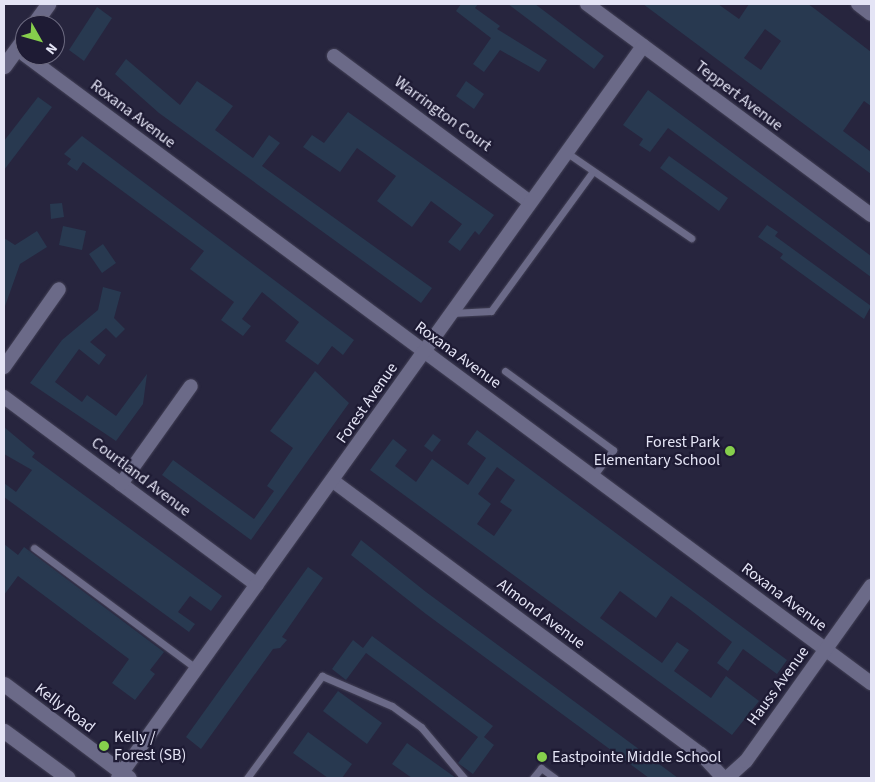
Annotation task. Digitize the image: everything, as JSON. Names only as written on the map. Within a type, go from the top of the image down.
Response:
[{"type":"street","points":[[40,15],[48,4]]},
{"type":"street","name":"Teppert Avenue","points":[[587,4],[871,215]]},
{"type":"street","points":[[858,4],[871,14]]},
{"type":"street","name":"Forest Avenue","points":[[123,777],[197,669],[643,46]]},
{"type":"street","points":[[4,66],[15,56]]},
{"type":"street","name":"Warrington Court","points":[[334,56],[530,202]]},
{"type":"street","name":"Roxana Avenue","points":[[44,65],[425,352],[871,683]]},
{"type":"street","points":[[4,367],[59,289]]},
{"type":"street","points":[[121,484],[192,386]]},
{"type":"street","name":"Courtland Avenue","points":[[4,397],[257,585]]},
{"type":"street","name":"Almond Avenue","points":[[333,481],[701,754],[723,778]]},
{"type":"street","name":"Hauss Avenue","points":[[727,778],[746,761],[871,586]]},
{"type":"street","name":"Kelly Road","points":[[4,684],[123,777]]},
{"type":"street","points":[[4,731],[68,778]]},
{"type":"lane","points":[[566,152],[691,238]]},
{"type":"lane","points":[[452,312],[491,311],[593,171]]},
{"type":"lane","points":[[505,371],[613,450],[593,477]]},
{"type":"lane","points":[[34,548],[197,669]]},
{"type":"lane","points":[[247,778],[322,676],[392,706],[414,722],[464,778]]},
{"type":"lane","points":[[533,778],[541,768],[554,778]]},
{"type":"building","points":[[461,4],[478,4],[475,8],[500,26],[497,29],[547,60],[539,72],[500,50],[484,72],[473,64],[491,38],[456,11]]},
{"type":"building","points":[[508,4],[535,4],[604,56],[594,69]]},
{"type":"building","points":[[643,4],[718,4],[739,19],[749,4],[808,4],[815,9],[871,52],[871,106],[864,101],[843,131],[871,152],[871,174]],"holes":[[[765,29],[781,41],[761,70],[744,58]]]},
{"type":"building","points":[[97,7],[112,18],[84,61],[69,50]]},
{"type":"building","points":[[126,59],[180,105],[197,81],[233,106],[215,130],[253,158],[269,135],[280,143],[262,166],[432,288],[421,303],[159,113],[115,74]]},
{"type":"building","points":[[466,81],[484,94],[474,109],[456,96]]},
{"type":"building","points":[[648,90],[871,256],[871,277],[668,128],[650,152],[639,145],[643,139],[623,125]]},
{"type":"building","points":[[38,97],[52,107],[4,170],[4,141]]},
{"type":"building","points":[[348,112],[494,215],[479,235],[475,231],[460,251],[448,242],[462,224],[431,201],[412,227],[377,201],[396,176],[357,148],[340,172],[303,147],[312,135],[324,143]]},
{"type":"building","points":[[82,136],[354,340],[343,355],[332,346],[318,365],[285,341],[299,322],[262,292],[242,319],[251,326],[243,336],[221,320],[234,302],[190,269],[204,251],[83,162],[77,171],[67,164],[71,159],[64,154]]},
{"type":"building","points":[[669,156],[728,198],[719,211],[660,168]]},
{"type":"building","points":[[62,203],[64,217],[51,219],[50,204]]},
{"type":"building","points":[[767,225],[778,232],[775,236],[871,306],[864,319],[780,258],[783,254],[758,237]]},
{"type":"building","points":[[63,226],[86,231],[82,250],[59,245]]},
{"type":"building","points":[[37,231],[47,247],[20,264],[4,309],[4,238],[15,245]]},
{"type":"building","points":[[103,244],[116,263],[102,273],[89,254]]},
{"type":"building","points":[[103,287],[121,292],[114,318],[125,329],[116,338],[106,328],[90,342],[106,355],[99,365],[79,349],[55,382],[82,402],[87,395],[116,416],[147,374],[143,404],[116,441],[30,383],[62,340],[98,310]]},
{"type":"building","points":[[315,371],[349,403],[251,540],[162,475],[173,460],[254,519],[274,491],[267,486],[293,448],[270,431]]},
{"type":"building","points":[[4,427],[35,453],[32,457],[222,596],[211,611],[190,596],[178,612],[195,624],[189,632],[4,497],[4,483],[16,492],[32,470],[4,454]]},
{"type":"building","points":[[477,430],[787,660],[777,674],[743,649],[728,671],[717,663],[732,642],[671,596],[656,618],[620,591],[600,618],[662,663],[677,642],[689,650],[674,671],[711,698],[726,676],[759,701],[732,735],[370,470],[393,439],[407,450],[395,466],[416,482],[432,459],[468,485],[486,458],[467,444]],"holes":[[[497,467],[515,480],[500,502],[512,510],[494,536],[477,524],[491,504],[478,494]]]},
{"type":"building","points":[[433,434],[441,440],[432,452],[424,446]]},
{"type":"building","points":[[361,540],[426,592],[678,778],[649,778],[426,614],[351,555]]},
{"type":"building","points":[[4,544],[18,555],[24,547],[164,652],[150,670],[155,674],[135,700],[112,683],[129,659],[18,576],[4,595]]},
{"type":"building","points":[[308,567],[323,578],[282,637],[287,640],[280,648],[273,649],[201,749],[186,737]]},
{"type":"building","points":[[372,636],[493,726],[484,737],[494,745],[473,774],[458,763],[478,737],[416,690],[366,653],[346,680],[332,669],[353,640],[363,648]]},
{"type":"building","points":[[338,691],[382,723],[367,744],[323,711]]},
{"type":"building","points":[[308,732],[352,764],[342,778],[328,778],[293,753]]},
{"type":"building","points":[[407,743],[456,778],[412,778],[392,764]]},
{"type":"place","name":"Forest Park Elementary School","points":[[730,451]]},
{"type":"place","name":"Kelly / Forest (SB)","points":[[104,746]]},
{"type":"place","name":"Eastpointe Middle School","points":[[542,757]]}]
